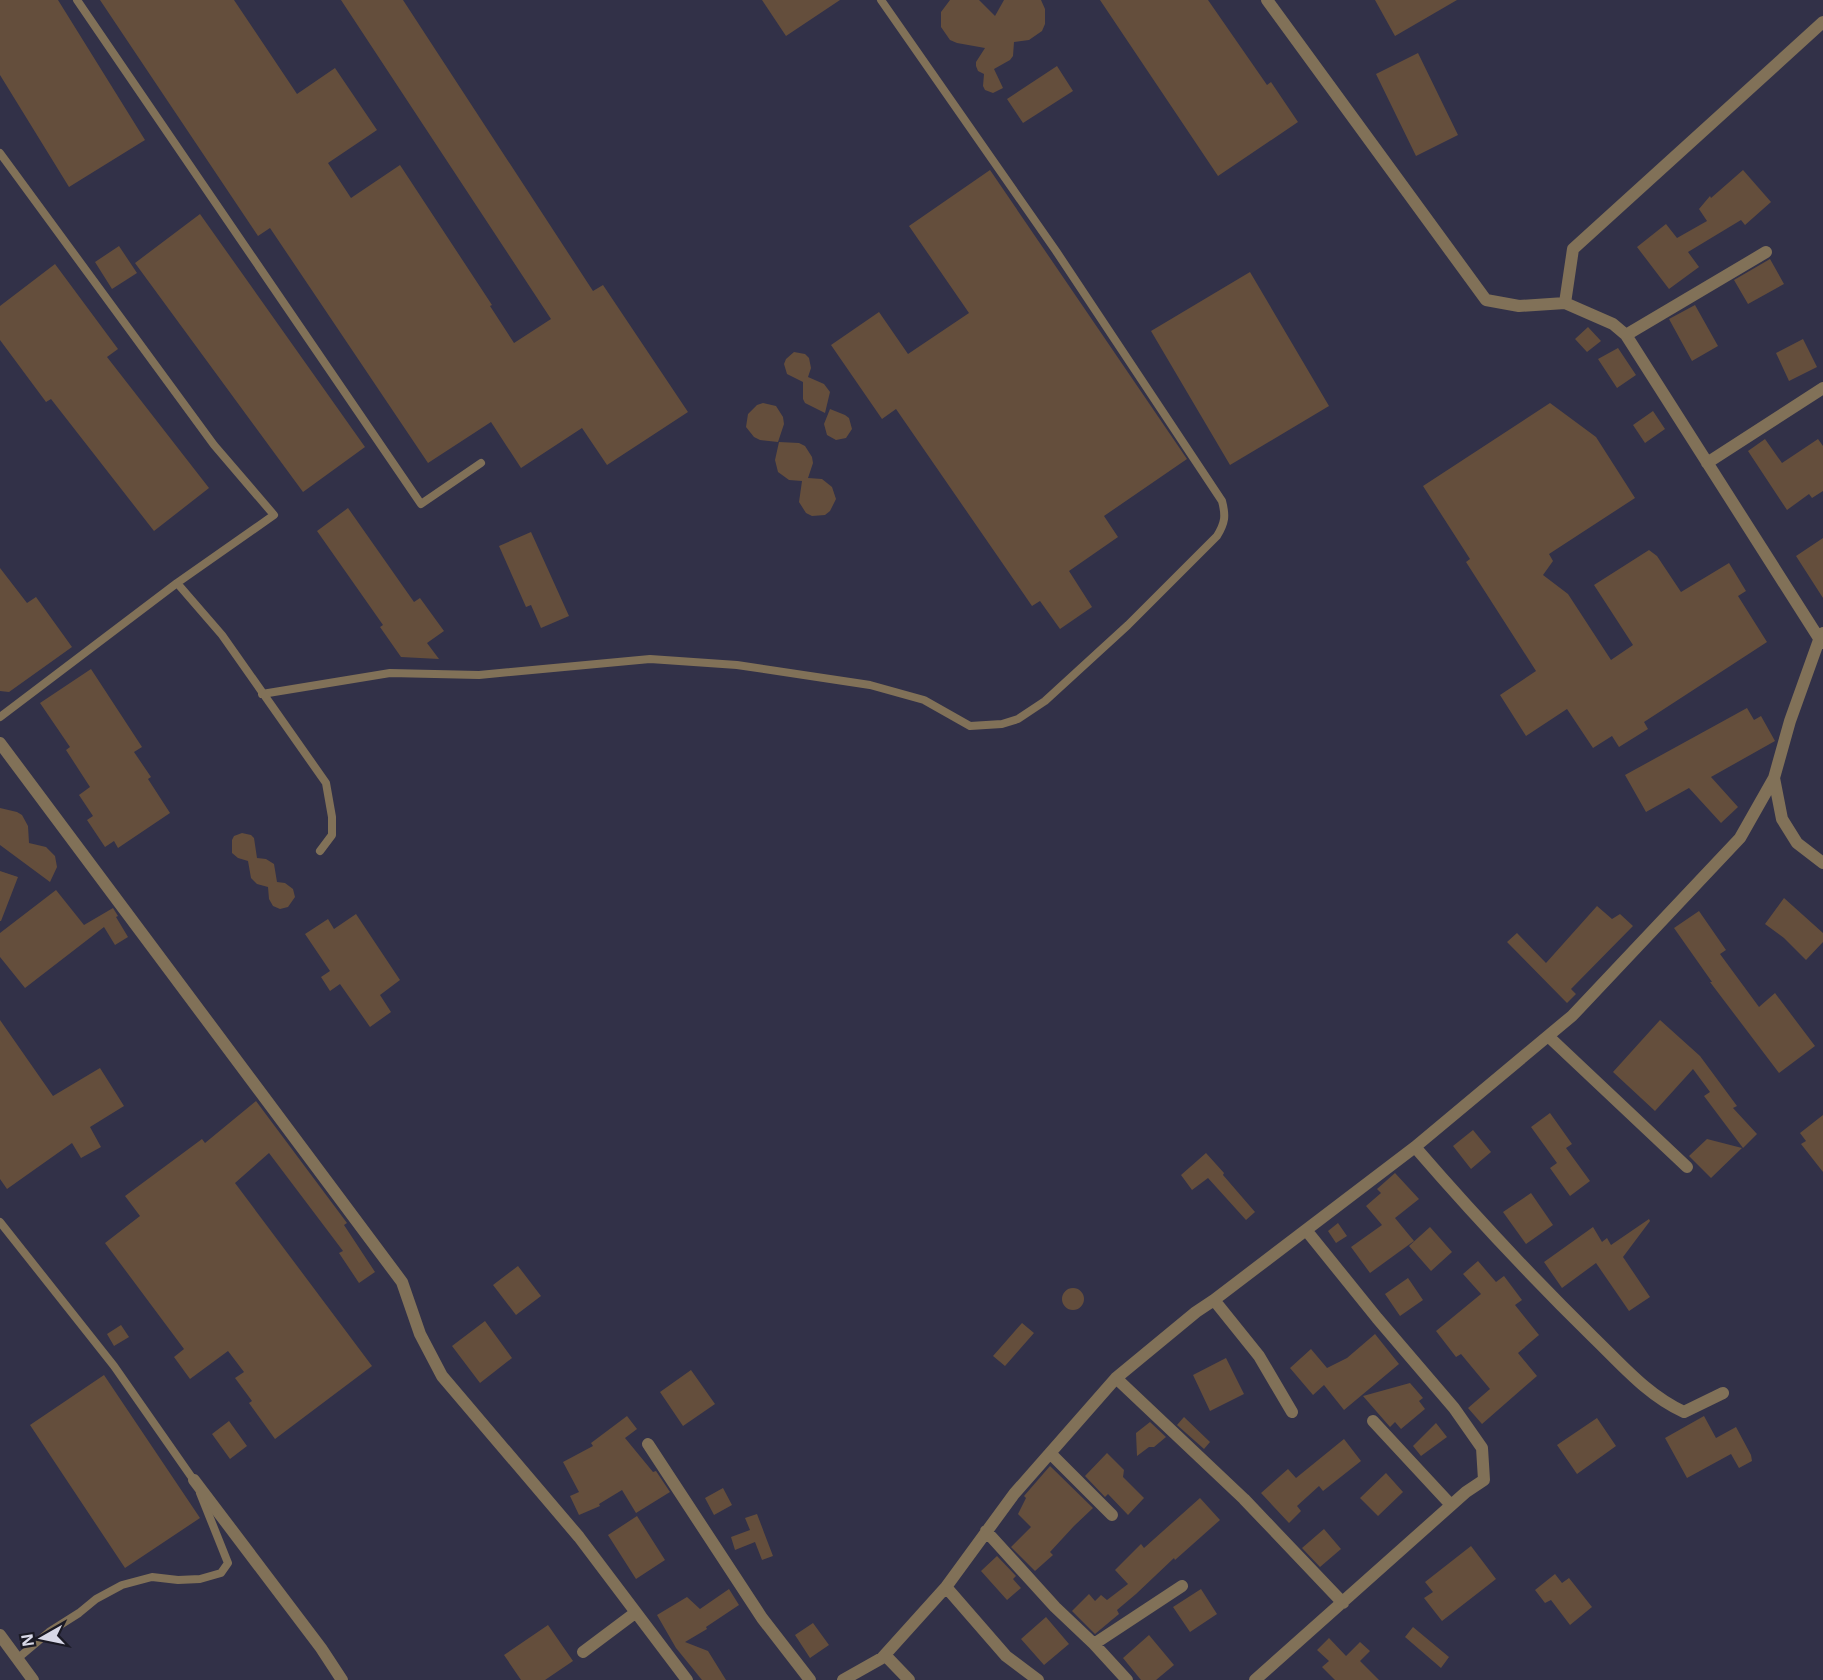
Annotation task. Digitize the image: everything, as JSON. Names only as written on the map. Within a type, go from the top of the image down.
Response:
[{"type":"street","points":[[843,1680],[885,1655],[946,1587],[986,1530],[1116,1378],[1196,1312],[1415,1147],[1572,1016],[1740,838],[1774,778],[1790,721],[1822,639],[1626,335],[1613,324],[1566,303],[1519,306],[1486,300],[1267,0]]},
{"type":"street","points":[[1566,303],[1573,249],[1823,22]]},
{"type":"street","points":[[1626,335],[1766,252]]},
{"type":"street","points":[[1707,463],[1823,388]]},
{"type":"street","points":[[0,743],[402,1282],[420,1334],[442,1376],[579,1537],[687,1680]]},
{"type":"street","points":[[1774,778],[1782,819],[1797,843],[1823,863]]},
{"type":"street","points":[[1548,1036],[1687,1167]]},
{"type":"street","points":[[1415,1147],[1484,1226],[1564,1309],[1665,1404],[1684,1412],[1723,1393]]},
{"type":"street","points":[[1255,1680],[1451,1505],[1484,1480],[1482,1448],[1454,1408],[1306,1230]]},
{"type":"street","points":[[1214,1300],[1259,1356],[1292,1412]]},
{"type":"street","points":[[1116,1378],[1244,1500],[1343,1603]]},
{"type":"street","points":[[1372,1422],[1451,1505]]},
{"type":"street","points":[[648,1444],[762,1618],[810,1680]]},
{"type":"street","points":[[1050,1453],[1112,1515]]},
{"type":"street","points":[[194,1480],[321,1648],[342,1680]]},
{"type":"street","points":[[986,1530],[1055,1607],[1127,1680]]},
{"type":"street","points":[[1094,1644],[1182,1586]]},
{"type":"street","points":[[946,1587],[1006,1656],[1038,1680]]},
{"type":"street","points":[[583,1652],[635,1613]]},
{"type":"street","points":[[0,1635],[33,1680]]},
{"type":"street","points":[[885,1655],[909,1680]]},
{"type":"lane","points":[[77,0],[421,504],[481,463]]},
{"type":"lane","points":[[262,694],[390,673],[478,675],[650,659],[737,665],[870,685],[924,700],[970,726],[1002,724],[1018,719],[1045,700],[1128,625],[1217,536],[1224,525],[1226,514],[1222,501],[1056,251],[881,0]]},
{"type":"lane","points":[[0,153],[214,445],[274,515],[177,583],[0,717]]},
{"type":"lane","points":[[177,583],[222,635],[326,783],[332,817],[332,835],[320,851]]},
{"type":"lane","points":[[0,1222],[114,1366],[194,1480],[228,1563],[221,1573],[200,1579],[178,1580],[153,1577],[122,1585],[96,1599],[49,1632],[17,1659]]},
{"type":"building","points":[[0,0],[58,0],[145,140],[69,187],[0,75]]},
{"type":"building","points":[[100,0],[234,0],[297,94],[335,68],[377,130],[328,163],[351,198],[400,165],[492,305],[490,306],[514,343],[551,319],[341,0],[403,0],[593,291],[603,285],[688,412],[607,465],[582,428],[521,468],[491,422],[428,463],[270,228],[258,236]]},
{"type":"building","points":[[762,0],[840,0],[786,36]]},
{"type":"building","points":[[950,0],[979,0],[995,16],[1004,0],[1041,0],[1045,9],[1045,24],[1042,31],[1029,40],[1014,42],[1013,56],[994,69],[1003,88],[993,93],[985,90],[983,86],[984,74],[978,71],[976,62],[985,48],[950,40],[941,27],[941,12]]},
{"type":"building","points":[[1100,0],[1208,0],[1267,85],[1271,82],[1298,122],[1218,176]]},
{"type":"building","points":[[1375,0],[1457,0],[1395,36]]},
{"type":"building","points":[[1418,53],[1458,135],[1416,156],[1376,74]]},
{"type":"building","points":[[1057,66],[1073,91],[1023,123],[1007,99]]},
{"type":"building","points":[[990,170],[1187,459],[1104,516],[1118,537],[1069,571],[1092,607],[1060,629],[1040,601],[1032,606],[896,409],[882,419],[831,345],[879,312],[908,354],[969,313],[909,226]]},
{"type":"building","points":[[1743,170],[1771,202],[1745,225],[1741,220],[1688,252],[1699,267],[1669,289],[1637,247],[1666,224],[1677,238],[1707,221],[1699,209],[1710,196],[1711,198]]},
{"type":"building","points":[[200,214],[365,447],[303,492],[135,263]]},
{"type":"building","points":[[119,246],[137,273],[112,289],[95,262]]},
{"type":"building","points":[[1770,259],[1784,284],[1748,304],[1734,280]]},
{"type":"building","points":[[55,264],[118,349],[107,357],[209,488],[154,531],[51,399],[46,402],[0,340],[0,306]]},
{"type":"building","points":[[1250,272],[1329,406],[1230,465],[1151,331]]},
{"type":"building","points":[[1695,305],[1718,346],[1692,361],[1669,319]]},
{"type":"building","points":[[1588,327],[1601,341],[1587,352],[1575,339]]},
{"type":"building","points":[[1803,339],[1817,367],[1789,381],[1776,353]]},
{"type":"building","points":[[1618,348],[1636,375],[1617,388],[1598,359]]},
{"type":"building","points":[[794,352],[805,354],[809,358],[811,368],[808,377],[824,384],[830,392],[825,413],[805,403],[803,382],[787,374],[784,364]]},
{"type":"building","points":[[763,403],[776,406],[783,417],[784,424],[778,442],[760,440],[754,437],[746,427],[748,414],[757,405]]},
{"type":"building","points":[[1550,403],[1596,437],[1635,498],[1549,554],[1553,561],[1543,575],[1568,594],[1611,660],[1633,645],[1594,585],[1649,550],[1657,556],[1681,592],[1729,563],[1746,591],[1738,596],[1767,642],[1644,722],[1648,729],[1619,747],[1612,736],[1593,748],[1567,709],[1526,736],[1500,695],[1536,671],[1466,562],[1470,559],[1423,486]]},
{"type":"building","points":[[830,409],[849,418],[852,429],[846,438],[836,440],[827,435],[824,424]]},
{"type":"building","points":[[1653,411],[1665,429],[1645,443],[1633,425]]},
{"type":"building","points":[[1765,439],[1782,463],[1818,439],[1823,446],[1823,491],[1812,498],[1809,494],[1787,510],[1748,451]]},
{"type":"building","points":[[779,442],[799,443],[805,446],[813,463],[808,478],[822,479],[832,487],[836,499],[830,511],[825,515],[812,516],[806,513],[799,502],[802,481],[789,480],[778,472],[775,460]]},
{"type":"building","points":[[348,508],[414,602],[420,598],[444,631],[427,643],[439,659],[401,657],[380,627],[383,625],[317,531]]},
{"type":"building","points":[[531,532],[569,616],[541,628],[531,605],[526,607],[499,546]]},
{"type":"building","points":[[1823,538],[1823,598],[1796,556]]},
{"type":"building","points":[[0,568],[27,603],[36,597],[72,647],[9,692],[0,691]]},
{"type":"building","points":[[91,669],[142,747],[134,752],[151,777],[148,779],[170,813],[118,848],[114,841],[105,847],[87,820],[93,816],[79,795],[90,787],[66,750],[70,747],[40,703]]},
{"type":"building","points":[[1747,708],[1754,720],[1761,716],[1775,741],[1711,777],[1738,807],[1721,823],[1689,788],[1646,812],[1625,775]]},
{"type":"building","points":[[0,808],[22,815],[28,826],[29,843],[46,847],[55,856],[57,867],[50,882],[0,845]]},
{"type":"building","points":[[242,833],[254,838],[257,858],[266,859],[274,864],[277,882],[285,883],[293,889],[295,897],[288,907],[280,909],[273,906],[269,899],[268,887],[257,884],[251,878],[248,861],[232,853],[234,836]]},
{"type":"building","points":[[0,871],[18,877],[1,921],[0,921]]},
{"type":"building","points":[[56,890],[84,925],[113,908],[128,937],[115,945],[104,927],[25,988],[0,957],[0,933]]},
{"type":"building","points":[[1784,898],[1823,933],[1823,942],[1806,960],[1784,938],[1765,924]]},
{"type":"building","points":[[1597,906],[1612,919],[1620,914],[1633,926],[1571,989],[1576,994],[1567,1003],[1507,942],[1517,933],[1546,963]]},
{"type":"building","points":[[1699,911],[1726,950],[1720,954],[1759,1007],[1775,993],[1815,1046],[1779,1073],[1710,982],[1712,982],[1674,928]]},
{"type":"building","points":[[356,914],[400,980],[380,995],[391,1012],[370,1027],[340,984],[330,991],[321,977],[330,971],[305,934],[328,919],[334,929]]},
{"type":"building","points":[[0,1020],[53,1096],[100,1068],[124,1106],[90,1127],[101,1147],[81,1158],[72,1143],[7,1189],[0,1179]]},
{"type":"building","points":[[1660,1020],[1700,1056],[1737,1106],[1733,1108],[1757,1134],[1743,1148],[1704,1096],[1710,1092],[1693,1069],[1655,1111],[1613,1072]]},
{"type":"building","points":[[256,1101],[347,1223],[344,1225],[375,1272],[359,1283],[339,1253],[343,1251],[269,1153],[235,1183],[372,1366],[275,1439],[249,1403],[252,1401],[235,1378],[244,1372],[228,1351],[190,1379],[174,1357],[184,1349],[105,1243],[140,1216],[125,1196],[202,1139],[205,1143]]},
{"type":"building","points":[[1550,1113],[1572,1144],[1566,1148],[1590,1181],[1570,1196],[1550,1168],[1557,1163],[1531,1127]]},
{"type":"building","points":[[1823,1115],[1823,1172],[1801,1144],[1806,1141],[1800,1133]]},
{"type":"building","points":[[1473,1130],[1491,1152],[1471,1169],[1453,1146]]},
{"type":"building","points":[[1707,1139],[1742,1148],[1711,1178],[1689,1156]]},
{"type":"building","points":[[1206,1153],[1255,1212],[1246,1220],[1208,1178],[1192,1190],[1181,1175]]},
{"type":"building","points":[[1395,1173],[1419,1199],[1395,1218],[1414,1241],[1370,1273],[1351,1247],[1382,1225],[1366,1206],[1381,1193],[1377,1189]]},
{"type":"building","points":[[1531,1193],[1553,1225],[1526,1244],[1503,1212]]},
{"type":"building","points":[[1649,1219],[1650,1221],[1623,1257],[1650,1297],[1629,1311],[1596,1263],[1562,1288],[1544,1262],[1593,1227],[1602,1242],[1607,1238],[1611,1245]]},
{"type":"building","points":[[1338,1223],[1347,1236],[1336,1243],[1328,1231]]},
{"type":"building","points":[[1430,1227],[1452,1252],[1431,1271],[1409,1246]]},
{"type":"building","points":[[1478,1261],[1496,1282],[1504,1276],[1522,1300],[1515,1305],[1539,1335],[1518,1353],[1537,1376],[1482,1424],[1468,1408],[1490,1389],[1461,1354],[1456,1357],[1436,1331],[1481,1294],[1463,1274]]},
{"type":"building","points":[[518,1266],[541,1296],[516,1315],[493,1285]]},
{"type":"building","points":[[1408,1278],[1423,1300],[1400,1316],[1385,1294]]},
{"type":"building","points":[[1073,1288],[1081,1291],[1084,1299],[1081,1307],[1073,1310],[1065,1307],[1062,1299],[1065,1291]]},
{"type":"building","points":[[485,1321],[512,1358],[480,1383],[452,1346]]},
{"type":"building","points":[[1022,1323],[1034,1333],[1005,1366],[993,1356]]},
{"type":"building","points":[[121,1325],[129,1337],[114,1346],[107,1334]]},
{"type":"building","points":[[1375,1334],[1399,1364],[1344,1410],[1324,1385],[1313,1395],[1290,1368],[1311,1349],[1327,1368],[1347,1358]]},
{"type":"building","points":[[1226,1358],[1244,1394],[1210,1411],[1193,1375]]},
{"type":"building","points":[[691,1370],[715,1404],[683,1426],[660,1392]]},
{"type":"building","points":[[104,1375],[200,1518],[125,1568],[30,1425]]},
{"type":"building","points":[[1410,1383],[1423,1398],[1419,1401],[1425,1409],[1401,1429],[1395,1422],[1390,1427],[1363,1396]]},
{"type":"building","points":[[627,1416],[637,1429],[625,1438],[653,1472],[656,1471],[670,1492],[636,1513],[622,1490],[599,1504],[600,1506],[579,1515],[570,1496],[579,1492],[563,1462],[593,1446],[591,1443]]},
{"type":"building","points":[[1704,1416],[1716,1438],[1736,1427],[1752,1461],[1739,1468],[1731,1454],[1687,1478],[1665,1438]]},
{"type":"building","points":[[1184,1417],[1210,1442],[1204,1449],[1177,1425]]},
{"type":"building","points":[[1597,1418],[1616,1446],[1577,1474],[1557,1445]]},
{"type":"building","points":[[229,1421],[247,1446],[230,1459],[212,1434]]},
{"type":"building","points":[[1150,1422],[1166,1437],[1137,1456],[1136,1433]]},
{"type":"building","points":[[1436,1423],[1447,1437],[1421,1456],[1413,1446]]},
{"type":"building","points":[[1344,1439],[1361,1461],[1323,1491],[1319,1486],[1297,1506],[1301,1511],[1289,1523],[1261,1493],[1288,1469],[1296,1478]]},
{"type":"building","points":[[1107,1453],[1124,1470],[1123,1477],[1144,1498],[1128,1515],[1108,1494],[1105,1497],[1085,1476]]},
{"type":"building","points":[[1050,1466],[1093,1508],[1050,1552],[1053,1555],[1035,1571],[1011,1547],[1031,1527],[1018,1514],[1026,1498],[1024,1496]]},
{"type":"building","points":[[1386,1473],[1403,1492],[1378,1516],[1360,1498]]},
{"type":"building","points":[[723,1488],[732,1505],[714,1515],[705,1498]]},
{"type":"building","points":[[1200,1498],[1220,1520],[1175,1560],[1174,1558],[1117,1610],[1119,1614],[1095,1634],[1072,1611],[1089,1594],[1095,1601],[1101,1595],[1107,1600],[1128,1584],[1115,1570],[1141,1544],[1144,1548]]},
{"type":"building","points":[[757,1514],[773,1556],[762,1560],[755,1542],[735,1550],[731,1537],[750,1530],[745,1518]]},
{"type":"building","points":[[637,1516],[665,1560],[636,1579],[608,1535]]},
{"type":"building","points":[[1324,1529],[1341,1549],[1320,1567],[1302,1548]]},
{"type":"building","points":[[1471,1546],[1496,1579],[1442,1621],[1424,1598],[1433,1592],[1425,1582]]},
{"type":"building","points":[[997,1556],[1016,1576],[1013,1579],[1021,1588],[1007,1600],[981,1571]]},
{"type":"building","points":[[1555,1574],[1562,1583],[1569,1578],[1592,1607],[1570,1625],[1551,1600],[1545,1603],[1535,1590]]},
{"type":"building","points":[[729,1589],[739,1605],[685,1642],[708,1651],[726,1680],[702,1680],[676,1648],[657,1615],[687,1597],[700,1609]]},
{"type":"building","points":[[1201,1589],[1217,1614],[1190,1632],[1173,1607]]},
{"type":"building","points":[[1046,1617],[1069,1644],[1044,1665],[1021,1639]]},
{"type":"building","points":[[813,1623],[829,1645],[810,1658],[795,1635]]},
{"type":"building","points":[[548,1625],[573,1661],[545,1680],[521,1680],[504,1655]]},
{"type":"building","points":[[1413,1627],[1449,1657],[1441,1668],[1405,1637]]},
{"type":"building","points":[[1149,1635],[1174,1665],[1156,1680],[1141,1680],[1123,1658]]},
{"type":"building","points":[[1329,1638],[1346,1656],[1360,1642],[1370,1651],[1360,1661],[1379,1680],[1335,1680],[1322,1667],[1329,1661],[1317,1650]]}]
